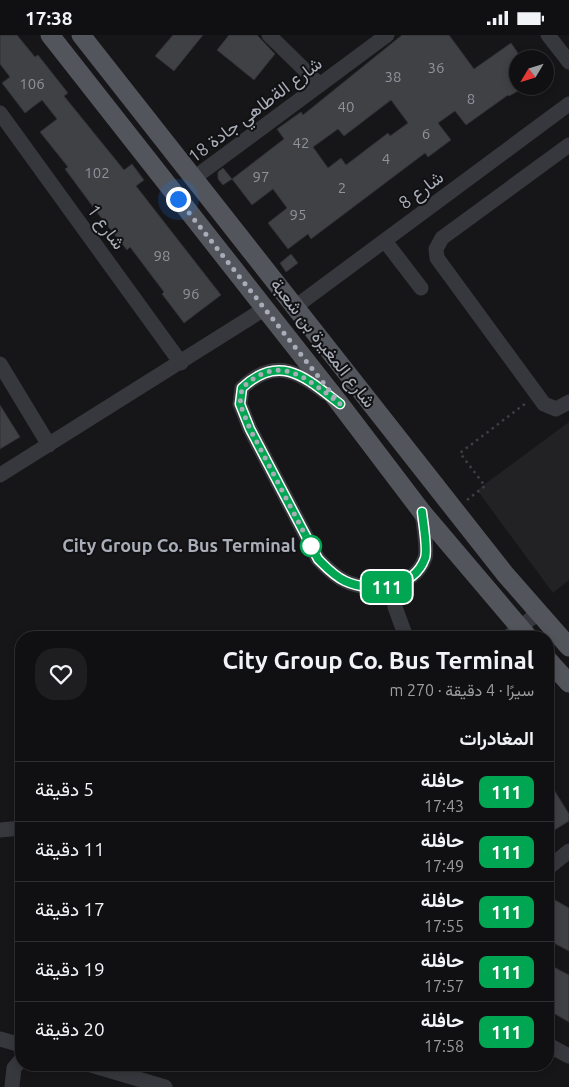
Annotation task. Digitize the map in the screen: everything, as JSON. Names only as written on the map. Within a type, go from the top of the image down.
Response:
[{"type":"main road","name":"شارع المغيرة بن شعبة","points":[[50,35],[516,631]]},
{"type":"main road","name":"شارع المغيرة بن شعبة","points":[[81,35],[454,510],[538,613],[547,631]]},
{"type":"main road","name":"شارع المغيرة بن شعبة","points":[[554,637],[569,647]]},
{"type":"main road","points":[[554,666],[569,683]]},
{"type":"street","points":[[270,35],[320,85]]},
{"type":"street","name":"شارع الةطاهي جادة 18","points":[[194,178],[387,35]]},
{"type":"street","points":[[548,35],[567,57]]},
{"type":"street","name":"شارع 8","points":[[295,307],[569,103]]},
{"type":"street","name":"شارع 1","points":[[0,113],[181,363]]},
{"type":"street","points":[[569,145],[442,238],[436,249],[440,261],[544,404],[551,408],[560,408],[569,402]]},
{"type":"street","points":[[385,241],[421,288]]},
{"type":"street","points":[[0,475],[181,363],[264,309]]},
{"type":"street","points":[[0,364],[49,445]]},
{"type":"street","points":[[340,404],[308,379],[287,369],[267,371],[250,380],[242,388],[240,404],[250,429],[318,559],[334,575],[346,582],[384,587],[402,583],[418,571],[426,557],[422,512]]},
{"type":"street","points":[[395,607],[404,631]]},
{"type":"street","points":[[521,631],[538,613]]},
{"type":"street","points":[[0,830],[15,829]]},
{"type":"street","points":[[554,863],[569,851]]},
{"type":"street","points":[[0,1039],[15,1043]]},
{"type":"street","points":[[554,1048],[569,1056]]},
{"type":"street","points":[[9,1085],[15,1067]]},
{"type":"street","points":[[111,1071],[165,1087]]},
{"type":"path","points":[[454,510],[485,486],[460,453],[537,395]]},
{"type":"shaded area","points":[[569,422],[569,580],[553,593],[477,490]]},
{"type":"building","points":[[0,35],[17,35],[35,57],[38,55],[68,93],[64,96],[124,170],[132,164],[144,180],[136,186],[221,295],[184,323],[162,294],[164,292],[130,247],[127,250],[99,215],[65,169],[68,167],[40,132],[57,119],[42,100],[25,113],[2,83],[10,77],[0,64]]},
{"type":"building","points":[[173,35],[203,35],[174,71],[155,56]]},
{"type":"building","points":[[229,35],[257,35],[275,54],[254,80],[217,50]]},
{"type":"building","points":[[402,35],[449,35],[474,69],[511,43],[516,50],[509,50],[509,95],[511,95],[509,96],[508,95],[466,125],[455,111],[438,123],[451,140],[428,157],[425,153],[311,239],[308,234],[288,249],[268,223],[287,208],[273,189],[252,205],[232,179],[284,139],[277,129],[301,112],[303,115]],"holes":[[[391,100],[408,123],[390,136],[388,133],[346,165],[341,158],[328,168],[313,147],[338,129],[344,136]]]},
{"type":"building","points":[[223,168],[232,179],[223,185],[218,179],[218,172]]},
{"type":"building","points":[[291,254],[298,263],[286,272],[280,263]]},
{"type":"building","points":[[0,405],[20,437],[0,449]]},
{"type":"building","points":[[554,790],[569,814],[569,821],[554,830]]},
{"type":"building","points":[[554,899],[569,908],[569,951],[554,943]]},
{"type":"building","points":[[554,967],[569,975],[569,1022],[554,1013]]},
{"type":"bus line","name":"111","points":[[340,404],[308,379],[287,369],[267,371],[250,380],[242,388],[240,404],[250,429],[318,559],[334,575],[346,582],[368,587],[384,587],[402,583],[418,571],[426,557],[422,512]]},
{"type":"place","name":"City Group Co. Bus Terminal","points":[[311,546]]},
{"type":"route","points":[[178,199],[340,404],[308,379],[287,369],[267,371],[250,380],[242,388],[240,404],[250,429],[311,546]]}]
